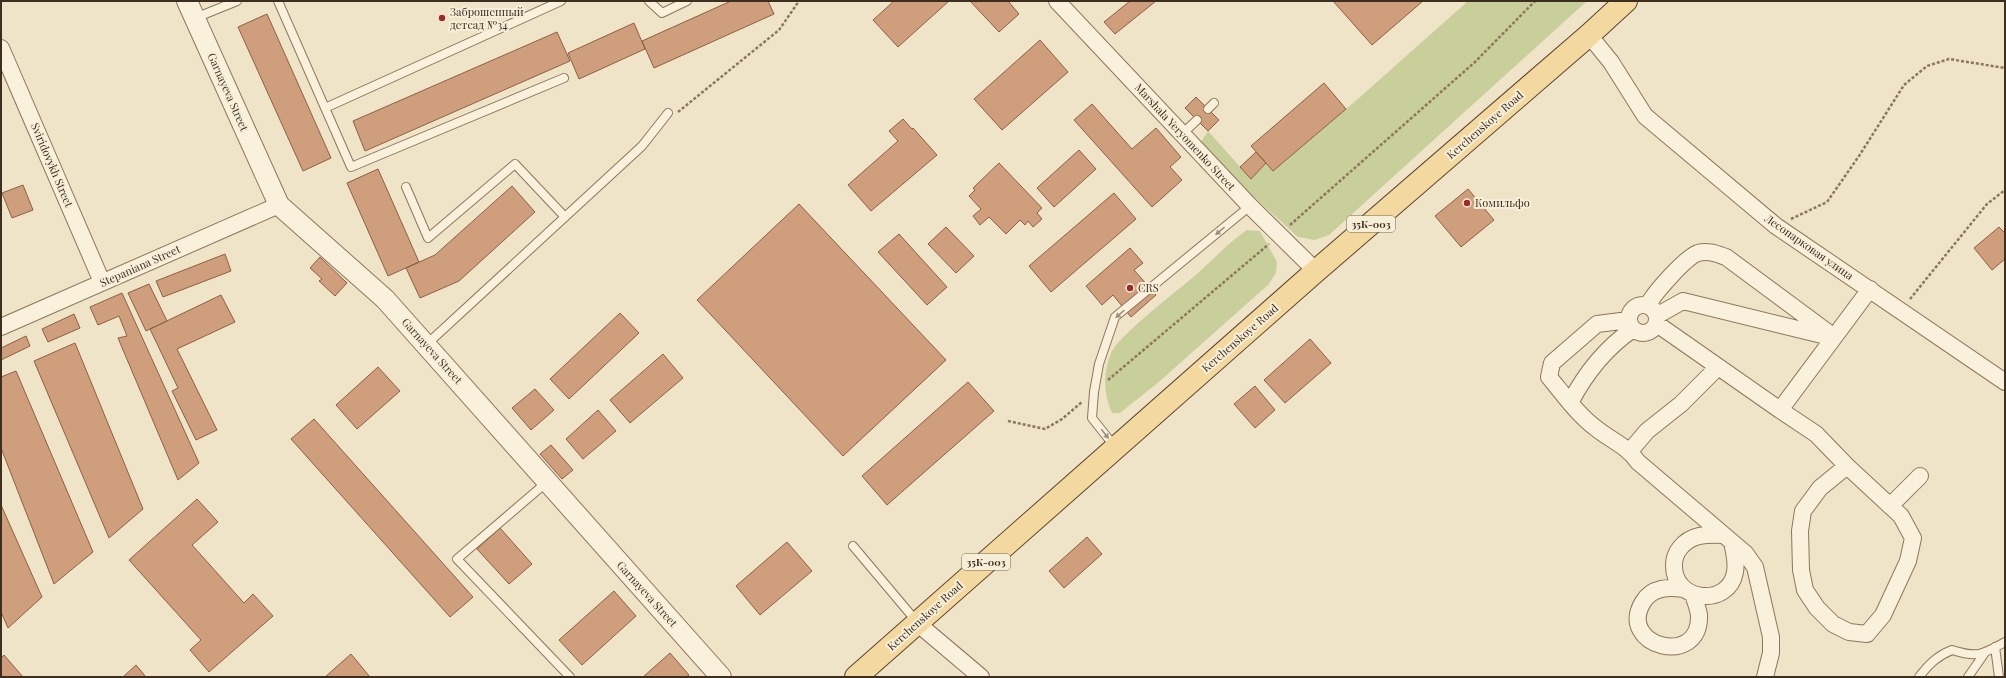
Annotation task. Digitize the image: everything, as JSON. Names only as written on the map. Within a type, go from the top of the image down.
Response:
[{"type":"main road","name":"Kerchenskoye Road","points":[[856,677],[1316,271],[1589,35],[1626,1]]},
{"type":"street","name":"Marshala Yeryomenko Street","points":[[1057,1],[1250,206],[1316,271]]},
{"type":"street","name":"Garnayeva Street","points":[[191,10],[279,205],[385,299],[721,677]]},
{"type":"street","name":"Лесопарковая улица","points":[[1589,35],[1611,62],[1645,116],[1776,226],[2005,382]]},
{"type":"street","name":"Sviridovykh Street","points":[[1,48],[102,282]]},
{"type":"street","name":"Stepaniana Street","points":[[1,327],[279,205]]},
{"type":"street","points":[[1834,337],[1726,257],[1708,252],[1697,253],[1664,282],[1654,294],[1654,315],[1651,332],[1637,332],[1631,324],[1629,315],[1634,307],[1639,305],[1654,315],[1718,367],[1816,434],[1847,466],[1901,516],[1913,538],[1908,561],[1883,615],[1867,634],[1849,632],[1833,624],[1817,608],[1805,590],[1801,570],[1800,531],[1804,511],[1820,488],[1847,466]]},
{"type":"street","points":[[1780,410],[1870,289]]},
{"type":"street","points":[[1654,315],[1683,301],[1834,337]]},
{"type":"street","points":[[1631,324],[1597,324],[1552,363],[1549,377],[1577,412],[1597,429],[1630,450],[1638,462],[1745,553],[1754,567],[1771,637],[1772,653],[1765,677]]},
{"type":"street","points":[[1570,403],[1578,386],[1631,324]]},
{"type":"street","points":[[1630,450],[1647,430],[1681,404],[1718,367]]},
{"type":"street","points":[[1890,506],[1920,476]]},
{"type":"street","points":[[1712,534],[1728,539],[1736,565],[1735,574],[1730,584],[1723,591],[1714,596],[1703,597],[1688,592],[1677,580],[1674,570],[1674,560],[1678,550],[1684,542],[1693,537],[1712,534]]},
{"type":"street","points":[[917,623],[981,677]]},
{"type":"lane","points":[[191,10],[237,1]]},
{"type":"lane","points":[[278,1],[351,167],[564,78]]},
{"type":"lane","points":[[325,108],[561,1]]},
{"type":"lane","points":[[649,1],[662,14],[687,1]]},
{"type":"lane","points":[[426,345],[642,146],[668,113]]},
{"type":"lane","points":[[1182,134],[1197,120]]},
{"type":"lane","points":[[406,187],[428,238],[515,164],[564,217]]},
{"type":"lane","points":[[1116,447],[1092,418],[1094,392],[1099,364],[1115,317],[1250,206]]},
{"type":"lane","points":[[547,482],[457,559],[570,677]]},
{"type":"lane","points":[[853,546],[917,623]]},
{"type":"lane","points":[[1919,677],[1927,666],[1942,654],[1952,650],[1972,656],[1984,654],[2005,642]]},
{"type":"lane","points":[[1996,647],[1999,677]]},
{"type":"lane","points":[[1968,677],[1984,654]]},
{"type":"path","points":[[679,111],[779,30],[799,1]]},
{"type":"path","points":[[1776,226],[1827,202],[1860,156],[1904,85],[1927,66],[1949,59],[2005,68]]},
{"type":"path","points":[[1901,310],[1987,204],[2005,190]]},
{"type":"green space","points":[[1468,1],[1587,1],[1329,235],[1315,240],[1298,237],[1243,187],[1201,142],[1208,131],[1251,179],[1266,163],[1273,171],[1359,98]]},
{"type":"green space","points":[[1247,230],[1260,231],[1277,262],[1276,273],[1269,284],[1160,381],[1120,413],[1112,413],[1107,398],[1105,383],[1108,361],[1111,353],[1126,334],[1138,323]]},
{"type":"building","points":[[731,1],[768,1],[774,14],[654,68],[642,41]]},
{"type":"building","points":[[894,1],[949,1],[898,47],[873,20]]},
{"type":"building","points":[[970,1],[1008,1],[1019,14],[999,32]]},
{"type":"building","points":[[1130,1],[1156,1],[1115,34],[1104,22]]},
{"type":"building","points":[[1333,1],[1423,1],[1372,45]]},
{"type":"building","points":[[267,14],[331,158],[303,171],[238,27]]},
{"type":"building","points":[[634,23],[645,49],[579,79],[568,53]]},
{"type":"building","points":[[557,32],[570,61],[365,151],[353,121]]},
{"type":"building","points":[[1040,40],[1068,72],[1002,130],[974,99]]},
{"type":"building","points":[[1324,83],[1346,109],[1273,171],[1251,146]]},
{"type":"building","points":[[1196,97],[1219,120],[1208,131],[1185,108]]},
{"type":"building","points":[[1092,104],[1132,149],[1156,128],[1181,157],[1170,167],[1182,180],[1152,207],[1074,120]]},
{"type":"building","points":[[903,119],[937,155],[871,211],[848,185],[898,141],[889,131]]},
{"type":"building","points":[[1079,150],[1096,169],[1054,207],[1037,188]]},
{"type":"building","points":[[1256,152],[1266,163],[1251,179],[1240,167]]},
{"type":"building","points":[[999,163],[1042,208],[1037,213],[1042,219],[1033,227],[1028,221],[1025,225],[1020,220],[1006,234],[989,217],[980,225],[973,216],[981,209],[969,196],[975,190],[973,188]]},
{"type":"building","points":[[378,169],[419,262],[388,276],[347,183]]},
{"type":"building","points":[[23,185],[33,210],[12,218],[2,193]]},
{"type":"building","points":[[512,186],[535,212],[459,281],[420,298],[406,268],[435,255]]},
{"type":"building","points":[[1468,189],[1494,220],[1461,247],[1435,216]]},
{"type":"building","points":[[1114,193],[1136,219],[1051,292],[1029,266]]},
{"type":"building","points":[[799,204],[946,360],[843,456],[697,300]]},
{"type":"building","points":[[946,227],[974,256],[956,273],[928,244]]},
{"type":"building","points":[[1999,227],[2005,233],[2005,259],[1992,270],[1974,248]]},
{"type":"building","points":[[899,234],[947,287],[927,305],[878,252]]},
{"type":"building","points":[[1130,248],[1143,263],[1134,270],[1156,295],[1131,317],[1113,295],[1102,305],[1086,286]]},
{"type":"building","points":[[225,254],[231,271],[163,297],[156,281]]},
{"type":"building","points":[[320,257],[347,283],[335,296],[319,281],[322,279],[310,268]]},
{"type":"building","points":[[149,284],[167,321],[146,331],[128,293]]},
{"type":"building","points":[[122,293],[199,463],[178,480],[118,338],[127,336],[119,316],[98,325],[90,307]]},
{"type":"building","points":[[221,295],[235,322],[177,349],[217,430],[196,440],[172,391],[178,388],[150,329]]},
{"type":"building","points":[[620,313],[639,333],[569,399],[550,379]]},
{"type":"building","points":[[74,314],[80,328],[48,342],[42,329]]},
{"type":"building","points":[[26,336],[30,346],[1,360],[1,348]]},
{"type":"building","points":[[1310,339],[1331,363],[1285,403],[1264,380]]},
{"type":"building","points":[[75,343],[143,509],[109,538],[34,361]]},
{"type":"building","points":[[663,354],[683,378],[630,423],[610,400]]},
{"type":"building","points":[[378,367],[400,391],[357,429],[336,405]]},
{"type":"building","points":[[16,371],[93,552],[54,584],[1,448],[1,377]]},
{"type":"building","points":[[968,382],[994,411],[887,505],[862,476]]},
{"type":"building","points":[[1255,386],[1275,410],[1255,428],[1234,404]]},
{"type":"building","points":[[535,389],[554,410],[531,430],[512,408]]},
{"type":"building","points":[[598,410],[616,431],[583,459],[566,439]]},
{"type":"building","points":[[314,419],[473,597],[450,617],[291,439]]},
{"type":"building","points":[[551,445],[573,470],[562,479],[540,454]]},
{"type":"building","points":[[197,499],[218,522],[192,545],[244,603],[253,594],[273,616],[209,672],[190,650],[201,640],[129,560]]},
{"type":"building","points":[[1,505],[42,597],[8,628],[1,612]]},
{"type":"building","points":[[500,528],[532,564],[509,584],[477,549]]},
{"type":"building","points":[[1087,537],[1102,554],[1064,588],[1049,571]]},
{"type":"building","points":[[787,542],[812,571],[760,615],[736,586]]},
{"type":"building","points":[[614,591],[636,616],[582,665],[559,640]]},
{"type":"building","points":[[670,653],[689,675],[686,677],[643,677]]},
{"type":"building","points":[[351,654],[370,677],[325,677]]},
{"type":"building","points":[[4,655],[23,677],[1,677],[1,658]]},
{"type":"building","points":[[136,665],[146,677],[123,677]]},
{"type":"place","name":"Заброшенный детсад №34","points":[[442,18]]},
{"type":"place","name":"Комильфо","points":[[1467,203]]},
{"type":"place","name":"CRS","points":[[1130,288]]}]
